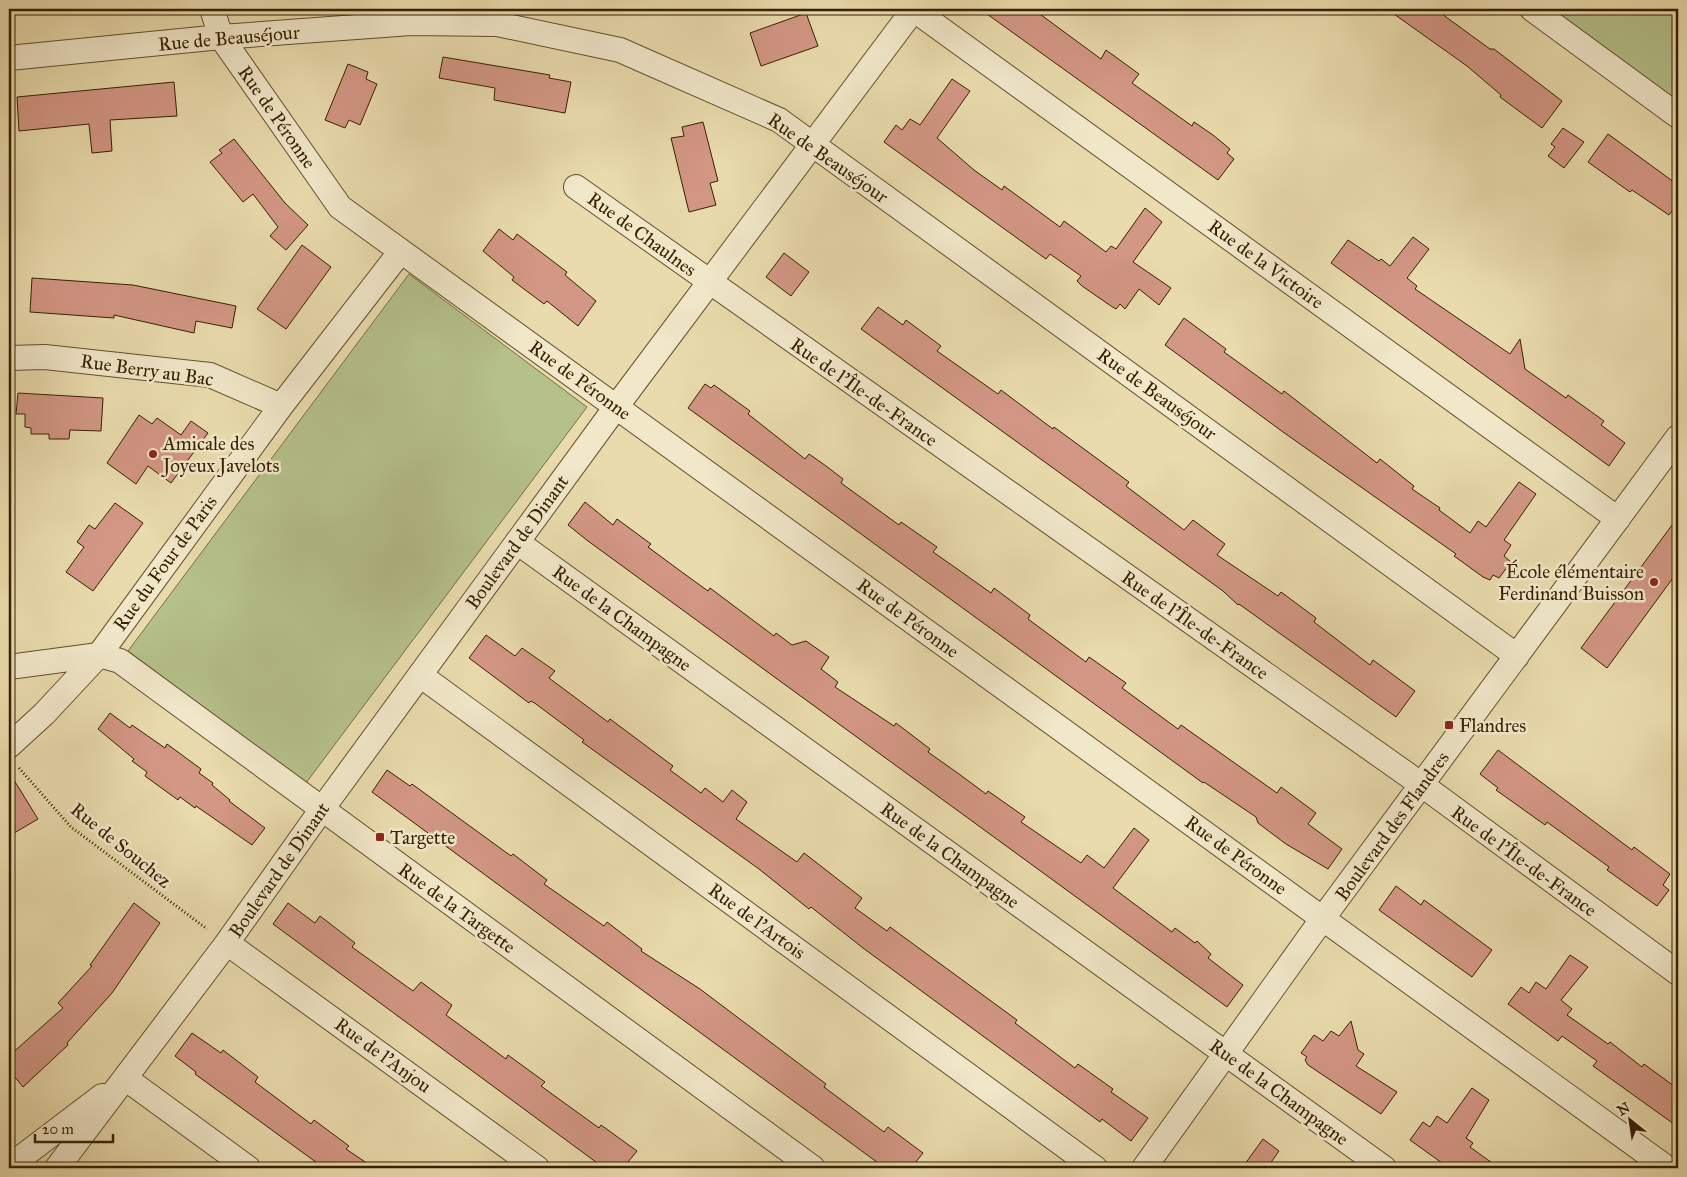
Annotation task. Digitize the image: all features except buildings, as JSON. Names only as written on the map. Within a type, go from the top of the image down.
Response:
[{"type":"street","name":"Rue de Péronne","points":[[212,9],[221,37],[340,207],[1667,1168]]},
{"type":"street","name":"Boulevard de Dinant","points":[[57,1168],[227,943],[322,809],[616,406],[913,9]]},
{"type":"street","name":"Rue de la Victoire","points":[[913,9],[1618,519]]},
{"type":"street","points":[[1532,9],[1678,116]]},
{"type":"street","name":"Rue de Beauséjour","points":[[9,58],[221,37],[411,23],[497,24],[620,50],[780,120],[1517,656]]},
{"type":"street","name":"Rue de Chaulnes","points":[[576,187],[708,282]]},
{"type":"street","name":"Rue du Four de Paris","points":[[12,755],[44,714],[99,655],[281,406],[401,251]]},
{"type":"street","name":"Rue de l'Île-de-France","points":[[708,282],[1422,785],[1678,973]]},
{"type":"street","name":"Rue Berry au Bac","points":[[9,358],[45,357],[210,375],[281,406]]},
{"type":"street","name":"Boulevard des Flandres","points":[[1144,1168],[1323,918],[1678,437]]},
{"type":"street","name":"Rue de la Champagne","points":[[517,542],[1384,1168]]},
{"type":"street","name":"Rue de la Targette","points":[[9,667],[99,655],[120,661],[813,1168]]},
{"type":"street","name":"Rue de l'Artois","points":[[420,674],[1095,1168]]},
{"type":"street","name":"Rue de l'Anjou","points":[[227,943],[537,1168]]},
{"type":"street","points":[[125,1078],[248,1168]]},
{"type":"street","name":"Boulevard de Dinant","points":[[9,1164],[19,1159],[125,1078]]},
{"type":"path","name":"Rue de Souchez","points":[[12,755],[71,827],[227,943]]},
{"type":"green space","points":[[1546,9],[1678,9],[1678,105]]},
{"type":"green space","points":[[409,274],[587,407],[306,783],[128,651]]},
{"type":"place","name":"Amicale des Joyeux Javelots","points":[[153,454]]},
{"type":"place","name":"École élémentaire Ferdinand Buisson","points":[[1654,582]]},
{"type":"place","name":"Flandres","points":[[1449,725]]},
{"type":"place","name":"Targette","points":[[380,837]]}]
